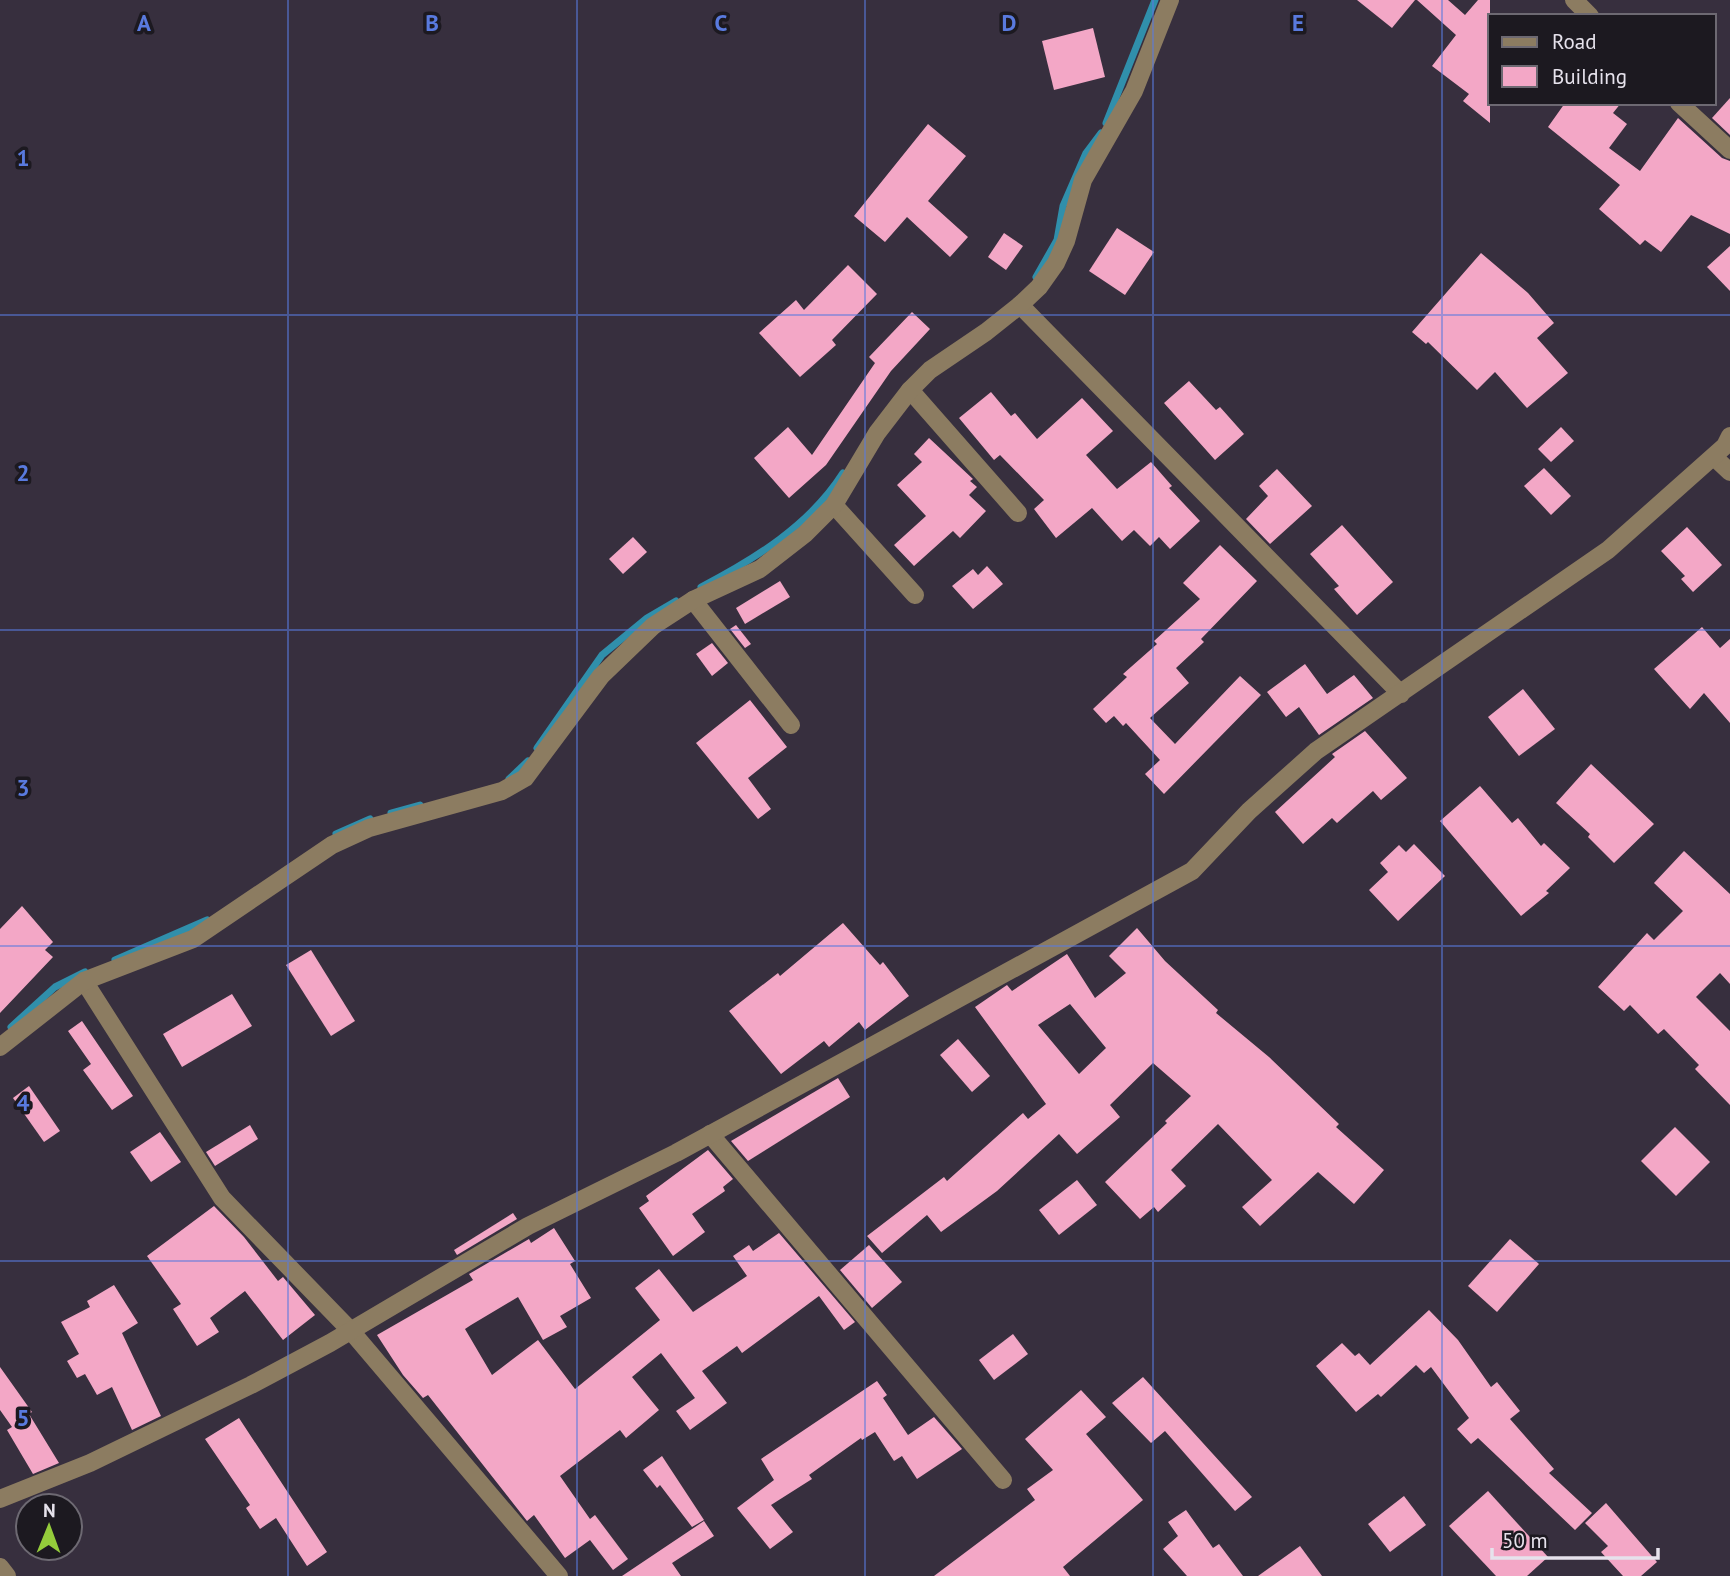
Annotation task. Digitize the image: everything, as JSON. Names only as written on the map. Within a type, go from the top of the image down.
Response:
[{"type":"street","points":[[0,1047],[84,981],[193,939],[332,845],[369,828],[502,791],[526,778],[601,676],[653,626],[693,600],[760,569],[805,534],[834,505],[877,433],[911,390],[930,370],[1020,305],[1039,287],[1056,263],[1066,241],[1083,180],[1134,91],[1170,0]]},
{"type":"street","points":[[1574,0],[1588,14]]},
{"type":"street","points":[[1681,105],[1730,150]]},
{"type":"street","points":[[1020,305],[1401,694]]},
{"type":"street","points":[[911,390],[1018,513]]},
{"type":"street","points":[[0,1499],[90,1463],[250,1385],[351,1331],[528,1226],[710,1133],[1192,870],[1249,811],[1316,751],[1608,550],[1726,446],[1730,436]]},
{"type":"street","points":[[1714,457],[1730,472]]},
{"type":"street","points":[[834,505],[915,595]]},
{"type":"street","points":[[693,600],[791,725]]},
{"type":"street","points":[[84,981],[222,1198],[351,1331],[559,1576]]},
{"type":"street","points":[[710,1133],[1003,1480]]},
{"type":"street","points":[[0,1567],[7,1576]]},
{"type":"building","points":[[1357,0],[1415,0],[1392,28]]},
{"type":"building","points":[[1417,0],[1448,0],[1465,15],[1478,0],[1490,0],[1490,123],[1463,101],[1469,94],[1432,66],[1456,35]]},
{"type":"building","points":[[1093,28],[1105,77],[1054,90],[1042,41]]},
{"type":"building","points":[[1730,98],[1730,135],[1712,118]]},
{"type":"building","points":[[1564,105],[1619,105],[1613,113],[1627,124],[1609,148],[1640,171],[1678,118],[1722,158],[1730,161],[1730,234],[1691,215],[1661,252],[1645,240],[1640,245],[1599,209],[1620,185],[1548,127]]},
{"type":"building","points":[[928,124],[966,156],[928,201],[968,237],[950,257],[907,217],[885,242],[854,216]]},
{"type":"building","points":[[1117,228],[1154,252],[1125,295],[1089,271]]},
{"type":"building","points":[[1004,233],[1023,246],[1006,270],[988,257]]},
{"type":"building","points":[[1730,246],[1730,291],[1707,267]]},
{"type":"building","points":[[1481,253],[1528,293],[1554,323],[1537,338],[1568,373],[1527,408],[1495,372],[1477,390],[1428,342],[1426,344],[1412,332]]},
{"type":"building","points":[[848,265],[877,294],[832,340],[836,345],[800,377],[759,333],[796,300],[804,310]]},
{"type":"building","points":[[912,312],[930,329],[891,371],[826,465],[789,498],[754,458],[788,427],[812,455],[875,363],[869,357]]},
{"type":"building","points":[[1189,381],[1216,410],[1220,407],[1244,434],[1215,460],[1164,403]]},
{"type":"building","points":[[991,392],[1011,416],[1015,413],[1037,439],[1082,398],[1113,431],[1086,455],[1117,489],[1151,462],[1172,486],[1169,488],[1200,521],[1170,549],[1159,537],[1150,546],[1134,530],[1122,541],[1092,508],[1056,538],[1034,509],[1044,500],[1000,455],[994,460],[959,418]]},
{"type":"building","points":[[1561,427],[1574,441],[1551,462],[1538,449]]},
{"type":"building","points":[[929,438],[973,479],[970,481],[977,487],[969,495],[986,511],[960,538],[953,531],[914,566],[894,545],[926,516],[897,485],[922,462],[914,454]]},
{"type":"building","points":[[1544,468],[1571,496],[1551,515],[1524,486]]},
{"type":"building","points":[[1277,469],[1312,506],[1270,544],[1246,519],[1268,496],[1259,486]]},
{"type":"building","points":[[1342,525],[1393,582],[1357,615],[1334,589],[1339,586],[1310,554]]},
{"type":"building","points":[[1687,527],[1722,565],[1693,592],[1681,579],[1685,576],[1661,551]]},
{"type":"building","points":[[633,537],[647,552],[623,574],[609,559]]},
{"type":"building","points":[[1220,545],[1257,581],[1201,639],[1204,642],[1176,668],[1189,683],[1150,718],[1175,744],[1240,676],[1261,695],[1164,794],[1145,774],[1160,760],[1126,723],[1123,726],[1114,716],[1106,723],[1093,709],[1127,677],[1123,674],[1157,644],[1154,641],[1200,599],[1183,583]]},
{"type":"building","points":[[987,566],[1003,584],[973,609],[952,586],[973,569],[978,575]]},
{"type":"building","points":[[780,581],[790,597],[745,624],[736,608]]},
{"type":"building","points":[[736,625],[751,644],[745,648],[730,629]]},
{"type":"building","points":[[1702,627],[1720,648],[1730,639],[1730,723],[1704,693],[1690,709],[1654,669]]},
{"type":"building","points":[[712,643],[728,663],[712,676],[696,654]]},
{"type":"building","points":[[1305,664],[1327,694],[1354,675],[1373,698],[1319,735],[1299,707],[1286,717],[1267,692]]},
{"type":"building","points":[[1523,689],[1555,729],[1519,756],[1488,717]]},
{"type":"building","points":[[750,700],[787,747],[748,778],[771,809],[758,819],[696,743]]},
{"type":"building","points":[[1365,731],[1407,778],[1381,800],[1373,791],[1337,823],[1332,818],[1303,844],[1275,812],[1335,757],[1332,754]]},
{"type":"building","points":[[1591,764],[1654,824],[1614,863],[1588,837],[1590,834],[1556,803]]},
{"type":"building","points":[[1480,786],[1512,823],[1518,818],[1541,846],[1544,843],[1570,868],[1546,891],[1549,893],[1521,916],[1440,821]]},
{"type":"building","points":[[1414,844],[1445,876],[1398,921],[1369,890],[1388,872],[1380,863],[1399,845],[1406,852]]},
{"type":"building","points":[[1684,851],[1730,894],[1730,984],[1720,973],[1696,997],[1730,1031],[1730,1105],[1695,1069],[1699,1065],[1664,1029],[1658,1034],[1630,1005],[1624,1011],[1598,987],[1647,933],[1654,940],[1683,911],[1654,883]]},
{"type":"building","points":[[22,906],[53,942],[45,950],[53,957],[0,1013],[0,929]]},
{"type":"building","points":[[843,923],[880,965],[883,962],[909,996],[865,1030],[859,1022],[829,1047],[824,1041],[781,1074],[729,1011],[778,973],[780,976]]},
{"type":"building","points":[[1137,928],[1165,961],[1218,1010],[1216,1013],[1269,1057],[1339,1124],[1336,1127],[1384,1170],[1354,1204],[1318,1172],[1260,1226],[1242,1207],[1272,1180],[1218,1124],[1171,1170],[1186,1186],[1158,1212],[1154,1207],[1140,1219],[1105,1182],[1167,1123],[1165,1121],[1191,1096],[1153,1063],[1110,1105],[1120,1117],[1077,1154],[1059,1134],[997,1191],[941,1232],[927,1215],[882,1253],[867,1236],[944,1177],[947,1181],[1023,1113],[1028,1119],[1046,1104],[975,1007],[1007,985],[1012,991],[1067,954],[1095,998],[1126,973],[1109,956]],"holes":[[[1070,1004],[1106,1048],[1079,1074],[1038,1025]]]},
{"type":"building","points":[[311,950],[355,1021],[331,1036],[286,965]]},
{"type":"building","points":[[232,994],[252,1026],[182,1067],[163,1034]]},
{"type":"building","points":[[82,1021],[133,1096],[112,1110],[83,1070],[91,1064],[68,1031]]},
{"type":"building","points":[[958,1039],[990,1076],[972,1092],[940,1055]]},
{"type":"building","points":[[838,1078],[850,1097],[748,1161],[731,1141]]},
{"type":"building","points":[[29,1086],[60,1131],[44,1142],[13,1098]]},
{"type":"building","points":[[250,1125],[258,1139],[215,1166],[206,1152]]},
{"type":"building","points":[[1675,1127],[1710,1162],[1676,1196],[1641,1161]]},
{"type":"building","points":[[160,1132],[181,1162],[151,1182],[130,1152]]},
{"type":"building","points":[[708,1150],[733,1179],[723,1187],[725,1191],[692,1214],[705,1232],[673,1256],[639,1208],[649,1201],[646,1196]]},
{"type":"building","points":[[1077,1180],[1097,1205],[1059,1235],[1039,1210]]},
{"type":"building","points":[[214,1206],[244,1237],[278,1281],[283,1277],[315,1315],[283,1340],[245,1291],[210,1318],[219,1332],[197,1346],[173,1309],[181,1304],[147,1256]]},
{"type":"building","points":[[513,1213],[517,1219],[457,1255],[454,1250]]},
{"type":"building","points":[[554,1228],[575,1261],[570,1264],[591,1298],[560,1316],[567,1327],[543,1340],[518,1297],[465,1329],[492,1375],[538,1340],[575,1389],[660,1320],[635,1288],[659,1269],[693,1312],[747,1276],[733,1256],[749,1245],[753,1251],[779,1233],[855,1322],[844,1330],[819,1296],[742,1353],[737,1346],[702,1371],[727,1403],[690,1430],[676,1411],[695,1398],[661,1353],[632,1377],[659,1410],[626,1438],[620,1430],[560,1476],[590,1519],[595,1515],[628,1559],[613,1570],[590,1540],[565,1558],[534,1515],[527,1521],[428,1395],[423,1398],[403,1375],[377,1335],[473,1280],[469,1274],[529,1239],[531,1243]]},
{"type":"building","points":[[1510,1239],[1539,1264],[1497,1312],[1468,1286]]},
{"type":"building","points":[[869,1245],[902,1282],[872,1308],[840,1270]]},
{"type":"building","points":[[114,1285],[138,1323],[122,1333],[161,1416],[132,1430],[112,1387],[97,1395],[85,1374],[77,1378],[67,1361],[79,1354],[61,1322],[90,1307],[87,1301]]},
{"type":"building","points":[[1429,1310],[1458,1340],[1491,1387],[1497,1382],[1520,1411],[1510,1419],[1554,1469],[1549,1473],[1592,1513],[1575,1530],[1478,1438],[1471,1444],[1457,1429],[1469,1418],[1431,1367],[1424,1373],[1416,1365],[1381,1397],[1378,1394],[1356,1412],[1316,1366],[1342,1343],[1355,1356],[1359,1353],[1370,1365]]},
{"type":"building","points":[[1013,1334],[1028,1354],[994,1380],[979,1360]]},
{"type":"building","points":[[0,1367],[32,1412],[29,1414],[59,1463],[33,1474],[7,1430],[12,1427],[0,1410]]},
{"type":"building","points":[[1143,1377],[1252,1497],[1235,1511],[1165,1431],[1151,1443],[1112,1403]]},
{"type":"building","points":[[877,1381],[887,1395],[883,1398],[908,1435],[934,1417],[962,1449],[917,1479],[902,1456],[894,1461],[875,1432],[862,1440],[861,1438],[809,1475],[812,1479],[771,1505],[793,1532],[770,1549],[737,1508],[774,1480],[761,1459]]},
{"type":"building","points":[[1081,1390],[1106,1417],[1086,1434],[1143,1500],[1063,1567],[1070,1576],[934,1576],[1035,1500],[1027,1489],[1053,1470],[1025,1439]]},
{"type":"building","points":[[239,1418],[327,1552],[307,1566],[276,1518],[260,1529],[246,1508],[250,1505],[205,1439]]},
{"type":"building","points":[[662,1456],[704,1520],[692,1527],[660,1485],[657,1488],[643,1470]]},
{"type":"building","points":[[1488,1491],[1548,1557],[1527,1576],[1496,1576],[1449,1526]]},
{"type":"building","points":[[1404,1496],[1426,1525],[1390,1552],[1368,1524]]},
{"type":"building","points":[[1606,1503],[1657,1562],[1641,1576],[1623,1576],[1601,1552],[1608,1546],[1585,1523]]},
{"type":"building","points":[[1186,1510],[1213,1548],[1219,1544],[1243,1576],[1187,1576],[1163,1549],[1178,1536],[1168,1522]]},
{"type":"building","points":[[704,1521],[714,1536],[672,1563],[681,1576],[622,1576]]},
{"type":"building","points":[[1300,1546],[1322,1576],[1258,1576]]},
{"type":"waterway","points":[[1106,123],[1155,0]]},
{"type":"waterway","points":[[1036,277],[1057,240],[1063,206],[1086,153],[1101,133]]},
{"type":"waterway","points":[[701,587],[741,565],[798,525],[830,492],[843,473]]},
{"type":"waterway","points":[[537,748],[602,655],[647,618],[676,601]]},
{"type":"waterway","points":[[509,779],[528,761]]},
{"type":"waterway","points":[[391,813],[420,805]]},
{"type":"waterway","points":[[336,834],[370,819]]},
{"type":"waterway","points":[[115,960],[207,920]]},
{"type":"waterway","points":[[11,1027],[55,987],[85,972]]}]
